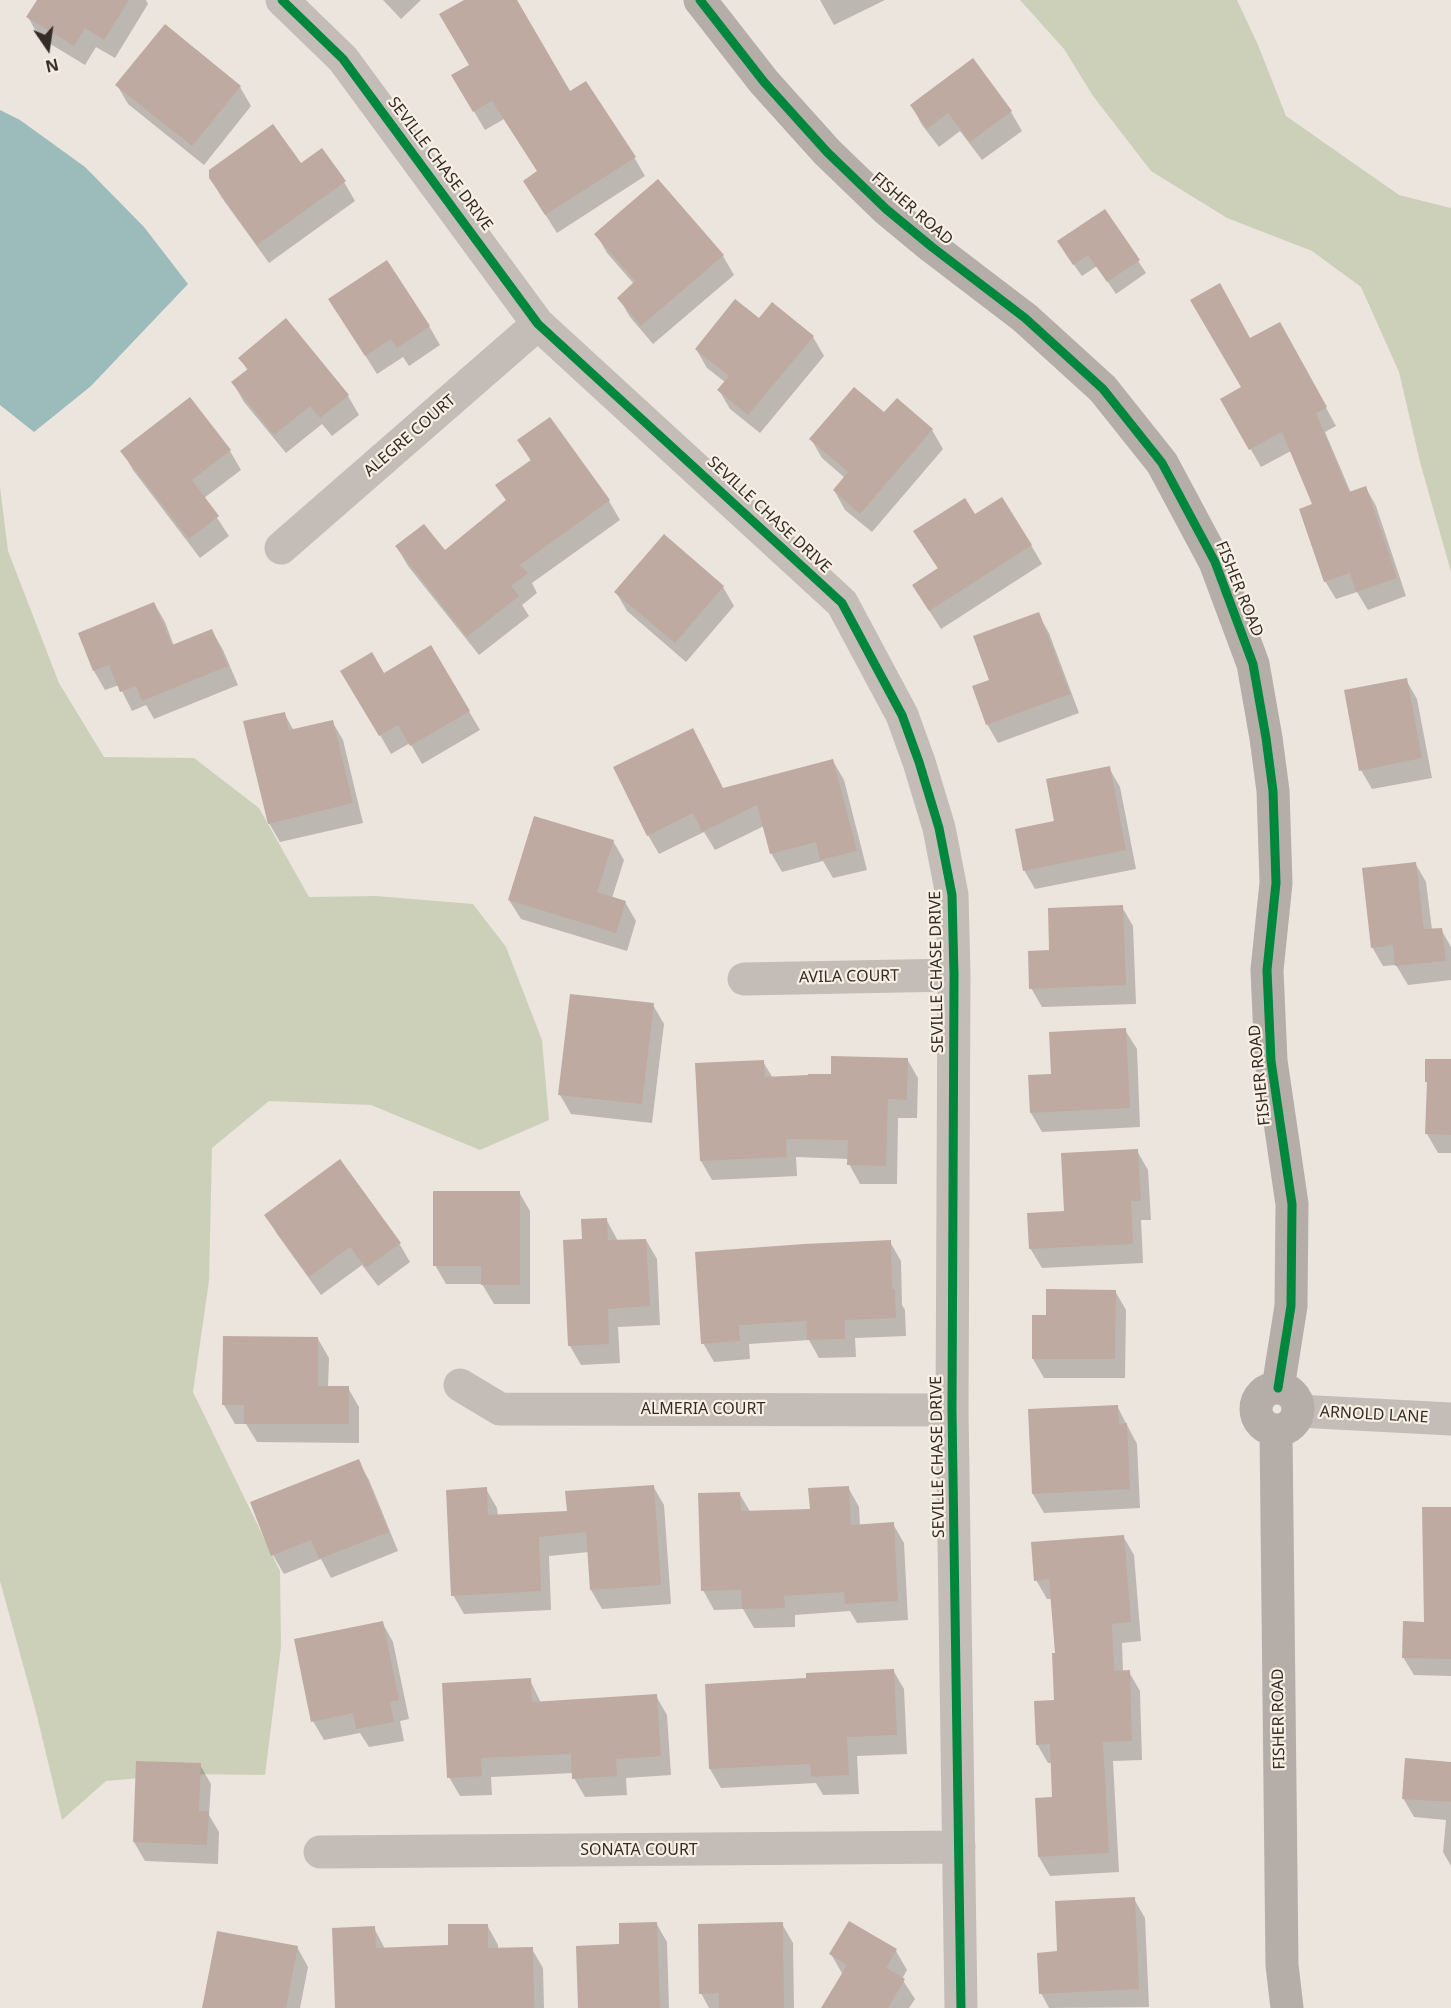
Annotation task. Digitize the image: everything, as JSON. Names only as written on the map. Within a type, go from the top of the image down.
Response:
[{"type":"street","name":"SEVILLE CHASE DRIVE","points":[[282,0],[343,59],[538,324],[842,603],[902,715],[919,762],[939,828],[952,895],[954,975],[952,1410],[961,2008]]},
{"type":"street","name":"FISHER ROAD","points":[[700,0],[764,82],[827,152],[886,209],[1025,318],[1103,389],[1161,463],[1215,562],[1253,664],[1273,791],[1276,883],[1266,970],[1271,1061],[1292,1204],[1291,1306],[1284,1410],[1282,1965],[1287,2008]]},
{"type":"street","name":"ALEGRE COURT","points":[[281,548],[538,324]]},
{"type":"street","name":"AVILA COURT","points":[[744,979],[954,975]]},
{"type":"street","name":"ALMERIA COURT","points":[[460,1385],[500,1409],[952,1410]]},
{"type":"street","name":"ARNOLD LANE","points":[[1284,1410],[1451,1419]]},
{"type":"street","name":"SONATA COURT","points":[[320,1852],[959,1847]]},
{"type":"green space","points":[[1020,0],[1237,0],[1258,45],[1286,116],[1399,195],[1451,208],[1451,572],[1420,462],[1399,372],[1361,287],[1312,251],[1227,218],[1151,171],[1093,96],[1064,49]]},
{"type":"green space","points":[[0,487],[8,551],[59,683],[104,757],[194,758],[259,808],[309,897],[376,896],[473,904],[506,947],[542,1040],[549,1120],[480,1150],[371,1105],[269,1101],[212,1148],[209,1281],[193,1392],[280,1571],[281,1647],[265,1775],[186,1774],[106,1781],[62,1820],[36,1712],[0,1581]]},
{"type":"water","points":[[0,110],[20,120],[85,167],[144,227],[188,284],[91,386],[34,432],[0,405]]},
{"type":"building","points":[[37,0],[129,0],[104,40],[85,28],[74,46],[26,17]]},
{"type":"building","points":[[464,0],[517,0],[570,91],[586,81],[636,157],[545,215],[523,181],[537,171],[492,101],[473,112],[451,75],[469,65],[439,14]]},
{"type":"building","points":[[165,24],[241,86],[192,146],[115,85]]},
{"type":"building","points":[[973,58],[1012,111],[970,142],[948,113],[927,129],[910,105]]},
{"type":"building","points":[[273,124],[301,163],[322,148],[346,181],[257,245],[209,178],[209,170]]},
{"type":"building","points":[[658,179],[724,255],[641,326],[617,298],[635,281],[594,234]]},
{"type":"building","points":[[1105,209],[1140,260],[1107,282],[1088,255],[1073,265],[1057,241]]},
{"type":"building","points":[[387,260],[430,326],[397,348],[391,339],[365,356],[328,299]]},
{"type":"building","points":[[1220,283],[1250,338],[1280,322],[1327,407],[1316,413],[1349,492],[1366,486],[1397,578],[1356,592],[1350,573],[1324,582],[1299,509],[1312,504],[1282,432],[1249,450],[1220,399],[1241,387],[1190,300]]},
{"type":"building","points":[[735,299],[759,318],[772,302],[814,336],[748,415],[717,390],[729,376],[695,349]]},
{"type":"building","points":[[286,318],[349,395],[320,418],[310,406],[274,435],[231,382],[248,369],[238,358]]},
{"type":"building","points":[[854,387],[884,412],[897,398],[933,429],[860,514],[833,490],[848,472],[809,439]]},
{"type":"building","points":[[190,397],[231,450],[192,480],[219,516],[189,539],[120,451]]},
{"type":"building","points":[[550,417],[610,500],[520,565],[528,573],[511,586],[519,596],[467,637],[395,546],[424,524],[445,550],[506,500],[495,485],[531,460],[517,440]]},
{"type":"building","points":[[1002,497],[1032,545],[929,611],[912,585],[938,568],[913,531],[965,498],[975,514]]},
{"type":"building","points":[[664,534],[724,586],[675,643],[614,592]]},
{"type":"building","points":[[154,602],[172,645],[212,629],[228,666],[142,701],[136,686],[120,692],[109,665],[93,671],[78,633]]},
{"type":"building","points":[[1039,612],[1070,694],[986,725],[972,686],[989,680],[973,636]]},
{"type":"building","points":[[431,645],[470,711],[410,746],[398,725],[379,736],[340,671],[372,652],[384,673]]},
{"type":"building","points":[[1407,678],[1422,758],[1359,771],[1344,690]]},
{"type":"building","points":[[285,712],[289,730],[333,720],[353,803],[268,824],[243,721]]},
{"type":"building","points":[[693,728],[723,788],[833,759],[857,851],[820,860],[816,842],[770,854],[757,805],[702,832],[693,813],[647,836],[613,767]]},
{"type":"building","points":[[1110,766],[1126,850],[1023,871],[1015,829],[1054,821],[1046,779]]},
{"type":"building","points":[[534,816],[614,840],[597,892],[626,901],[616,933],[508,900]]},
{"type":"building","points":[[1416,862],[1424,929],[1442,928],[1446,961],[1395,966],[1393,945],[1371,948],[1362,868]]},
{"type":"building","points":[[1123,905],[1126,985],[1029,989],[1028,951],[1049,950],[1048,908]]},
{"type":"building","points":[[570,994],[654,1003],[642,1104],[558,1095]]},
{"type":"building","points":[[1126,1028],[1130,1108],[1030,1113],[1028,1075],[1051,1074],[1049,1032]]},
{"type":"building","points":[[831,1056],[908,1058],[907,1100],[888,1099],[886,1166],[847,1165],[848,1140],[786,1139],[787,1157],[700,1161],[695,1063],[764,1060],[765,1077],[831,1074]]},
{"type":"building","points":[[1425,1059],[1451,1059],[1451,1135],[1425,1134],[1427,1082],[1425,1082]]},
{"type":"building","points":[[1138,1149],[1141,1201],[1131,1201],[1133,1244],[1029,1249],[1027,1213],[1064,1211],[1061,1153]]},
{"type":"building","points":[[340,1159],[401,1243],[366,1268],[350,1247],[309,1277],[264,1215]]},
{"type":"building","points":[[433,1191],[520,1191],[520,1285],[481,1285],[481,1266],[433,1266]]},
{"type":"building","points":[[607,1218],[608,1240],[646,1239],[650,1306],[608,1309],[609,1344],[568,1346],[563,1240],[582,1239],[581,1219]]},
{"type":"building","points":[[891,1240],[892,1289],[895,1289],[896,1318],[845,1320],[845,1339],[807,1340],[806,1321],[739,1325],[740,1341],[701,1344],[695,1252]]},
{"type":"building","points":[[1046,1289],[1116,1290],[1115,1359],[1032,1359],[1032,1315],[1046,1315]]},
{"type":"building","points":[[223,1336],[318,1337],[318,1386],[349,1386],[349,1424],[244,1424],[244,1405],[222,1405]]},
{"type":"building","points":[[1118,1405],[1119,1424],[1127,1423],[1130,1489],[1032,1494],[1028,1409]]},
{"type":"building","points":[[359,1459],[389,1532],[319,1559],[311,1540],[271,1556],[250,1502]]},
{"type":"building","points":[[654,1485],[661,1585],[590,1590],[586,1532],[539,1537],[541,1591],[451,1596],[446,1490],[487,1487],[488,1515],[567,1511],[565,1491]]},
{"type":"building","points":[[849,1486],[851,1525],[894,1522],[898,1601],[845,1604],[844,1592],[784,1596],[785,1608],[742,1609],[741,1590],[701,1591],[698,1493],[740,1492],[741,1511],[810,1509],[808,1488]]},
{"type":"building","points":[[1422,1507],[1451,1507],[1451,1659],[1402,1658],[1403,1621],[1424,1622]]},
{"type":"building","points":[[1124,1535],[1131,1622],[1112,1624],[1114,1671],[1130,1670],[1132,1741],[1103,1742],[1109,1853],[1038,1857],[1035,1798],[1052,1797],[1050,1744],[1036,1745],[1034,1701],[1054,1700],[1052,1653],[1055,1653],[1049,1579],[1034,1581],[1031,1542]]},
{"type":"building","points":[[383,1621],[399,1700],[390,1702],[394,1722],[356,1729],[353,1713],[311,1722],[294,1639]]},
{"type":"building","points":[[894,1669],[897,1735],[847,1737],[849,1775],[811,1777],[810,1764],[709,1769],[705,1684],[806,1678],[806,1673]]},
{"type":"building","points":[[531,1678],[532,1702],[657,1694],[661,1756],[616,1759],[617,1776],[572,1779],[571,1754],[481,1758],[482,1776],[447,1778],[442,1683]]},
{"type":"building","points":[[1405,1758],[1451,1762],[1451,1802],[1402,1799]]},
{"type":"building","points":[[136,1761],[201,1763],[199,1811],[209,1811],[207,1845],[133,1842]]},
{"type":"building","points":[[1135,1897],[1139,1989],[1039,1994],[1037,1953],[1057,1951],[1055,1901]]},
{"type":"building","points":[[849,1921],[897,1949],[886,1968],[905,1979],[888,2008],[821,2008],[847,1965],[829,1954]]},
{"type":"building","points":[[657,1922],[660,2008],[578,2008],[576,1946],[619,1944],[619,1923]]},
{"type":"building","points":[[783,1922],[784,2008],[719,2008],[719,1993],[699,1994],[698,1924]]},
{"type":"building","points":[[448,1924],[488,1924],[488,1948],[533,1947],[534,2008],[335,2008],[332,1928],[375,1926],[376,1948],[448,1945]]},
{"type":"building","points":[[217,1931],[298,1946],[286,2008],[202,2008]]},
{"type":"cycle path","points":[[282,0],[343,59],[538,324],[842,603],[902,715],[919,762],[939,828],[952,895],[954,975],[952,1410],[961,2008]]},
{"type":"cycle path","points":[[700,0],[764,82],[827,152],[886,209],[1025,318],[1103,389],[1162,463],[1215,562],[1253,664],[1273,791],[1276,883],[1267,970],[1271,1061],[1292,1204],[1291,1306],[1278,1388]]}]
